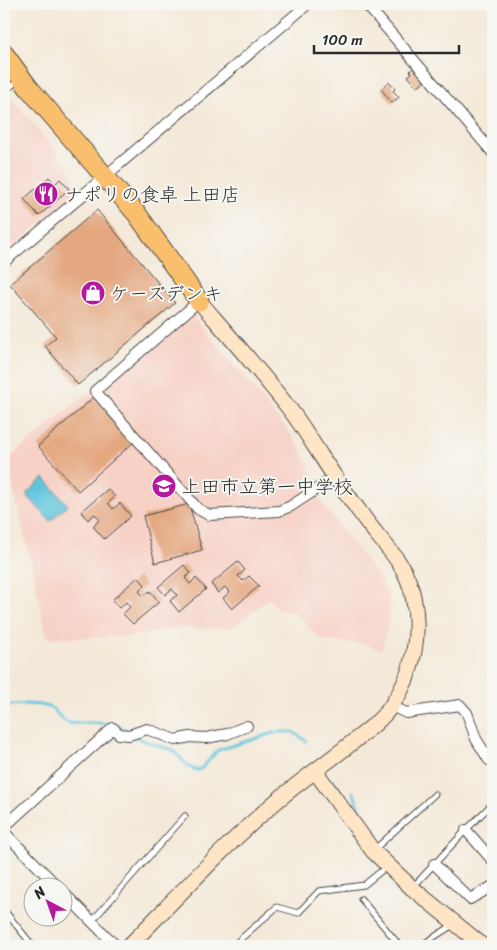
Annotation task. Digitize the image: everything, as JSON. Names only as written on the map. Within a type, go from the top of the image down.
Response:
[{"type":"highway","points":[[4,54],[130,217],[199,301]]},
{"type":"highway","points":[[7,81],[102,179]]},
{"type":"street","points":[[4,262],[308,4]]},
{"type":"street","points":[[366,4],[493,153]]},
{"type":"street","points":[[129,946],[245,828],[286,793],[365,732],[392,706],[404,682],[414,655],[416,616],[413,595],[406,575],[396,557],[368,524],[292,412],[199,301],[95,391],[198,509],[209,515],[279,511],[292,506],[335,477]]},
{"type":"street","points":[[392,706],[406,713],[460,705],[467,713],[476,738],[490,760],[493,761]]},
{"type":"street","points":[[4,827],[112,728],[119,734],[129,735],[147,729],[176,740],[190,737],[206,738],[247,726]]},
{"type":"street","points":[[315,771],[373,851],[412,888],[483,946]]},
{"type":"street","points":[[466,830],[493,861]]},
{"type":"street","points":[[4,832],[49,878]]},
{"type":"street","points":[[434,864],[470,899],[493,886]]},
{"type":"street","points":[[72,901],[116,946]]},
{"type":"lane","points":[[373,851],[435,794]]},
{"type":"lane","points":[[412,888],[493,803]]},
{"type":"lane","points":[[92,921],[185,816]]},
{"type":"lane","points":[[236,943],[277,907],[298,913],[319,891],[364,885],[388,866]]},
{"type":"lane","points":[[361,899],[400,946]]},
{"type":"lane","points":[[4,910],[33,946]]},
{"type":"lane","points":[[420,946],[455,924]]},
{"type":"lane","points":[[99,946],[108,937]]},
{"type":"shaded area","points":[[4,89],[68,166],[78,191],[4,254]]},
{"type":"shaded area","name":"上田市立第一中学校","points":[[188,310],[286,428],[300,448],[312,473],[319,499],[384,585],[389,598],[389,620],[382,650],[364,644],[332,642],[323,639],[295,613],[277,609],[269,598],[233,628],[182,628],[125,637],[47,638],[7,460]]},
{"type":"water","points":[[44,478],[68,505],[50,521],[26,494]]},
{"type":"building","points":[[413,68],[425,80],[417,87],[408,76],[412,73],[410,71]]},
{"type":"building","points":[[389,82],[395,89],[393,91],[399,97],[392,103],[381,89]]},
{"type":"building","name":"ナポリの食卓 上田店","points":[[49,177],[55,184],[60,179],[69,189],[39,216],[24,199]]},
{"type":"building","name":"ケーズデンキ","points":[[97,210],[175,303],[78,385],[45,346],[56,337],[10,284]]},
{"type":"building","points":[[94,397],[134,442],[78,491],[38,446]]},
{"type":"building","points":[[108,489],[115,497],[108,503],[113,509],[120,503],[131,516],[104,539],[93,526],[100,520],[95,514],[88,520],[81,512]]},
{"type":"building","points":[[189,504],[202,550],[155,563],[143,516]]},
{"type":"building","points":[[238,562],[245,570],[238,576],[243,581],[249,576],[259,586],[232,609],[223,598],[230,592],[225,587],[218,593],[211,584]]},
{"type":"building","points":[[184,565],[191,573],[185,578],[190,584],[196,578],[206,589],[179,612],[170,601],[177,595],[172,589],[165,595],[158,587]]},
{"type":"building","points":[[138,577],[145,585],[139,591],[143,596],[150,591],[159,602],[133,624],[123,614],[130,607],[126,602],[119,608],[112,600]]},
{"type":"waterway","points":[[4,706],[22,704],[50,707],[69,723],[108,723],[124,728],[129,732]]},
{"type":"waterway","points":[[134,736],[173,750],[188,766],[198,770],[218,750],[277,732],[293,732],[306,741]]},
{"type":"waterway","points":[[332,780],[340,791]]},
{"type":"waterway","points":[[353,792],[367,824]]},
{"type":"place","name":"ナポリの食卓 上田店","points":[[46,194]]},
{"type":"place","name":"ケーズデンキ","points":[[93,293]]},
{"type":"place","name":"上田市立第一中学校","points":[[164,486]]}]
